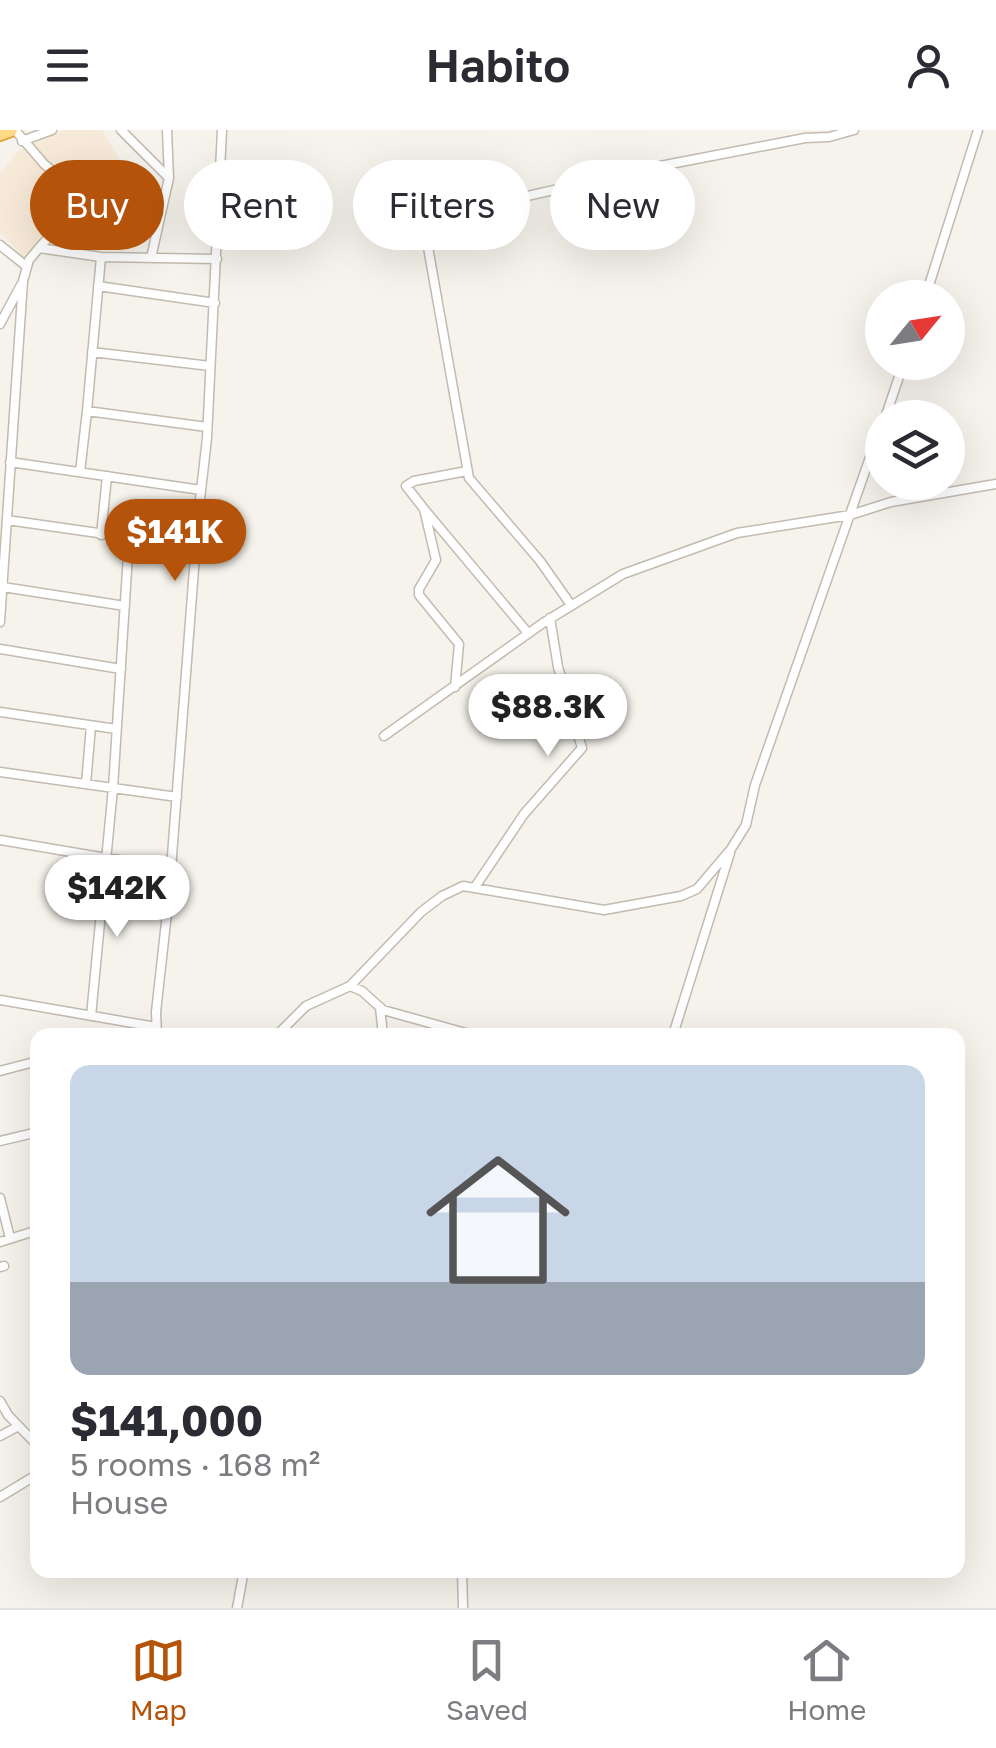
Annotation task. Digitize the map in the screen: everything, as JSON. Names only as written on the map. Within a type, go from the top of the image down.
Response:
[{"type":"highway","points":[[0,134],[13,130]]},
{"type":"street","points":[[13,130],[41,160]]},
{"type":"street","points":[[121,130],[168,178]]},
{"type":"street","points":[[164,199],[168,178],[167,130]]},
{"type":"street","points":[[154,1028],[207,428],[222,130]]},
{"type":"street","points":[[572,605],[540,561],[478,490],[468,471],[428,265],[426,236],[442,215],[660,166],[854,130]]},
{"type":"street","points":[[931,280],[978,130]]},
{"type":"street","points":[[22,141],[45,131]]},
{"type":"street","points":[[0,245],[26,266]]},
{"type":"street","points":[[0,619],[24,281],[26,266],[38,250]]},
{"type":"street","points":[[53,250],[101,257],[217,259]]},
{"type":"street","points":[[151,258],[153,250]]},
{"type":"street","points":[[80,472],[101,257]]},
{"type":"street","points":[[0,325],[24,281]]},
{"type":"street","points":[[98,286],[215,303]]},
{"type":"street","points":[[92,352],[210,366]]},
{"type":"street","points":[[86,411],[207,428]]},
{"type":"street","points":[[0,450],[11,457],[80,472],[201,490]]},
{"type":"street","points":[[468,471],[409,482],[406,490],[528,633]]},
{"type":"street","points":[[284,1028],[306,1006],[350,986],[398,933],[442,896],[463,886],[610,910],[697,890],[746,825],[756,780],[865,473]]},
{"type":"street","points":[[101,535],[107,476]]},
{"type":"street","points":[[384,736],[550,618],[623,574],[737,533],[996,484]]},
{"type":"street","points":[[424,509],[436,560],[418,592],[459,644],[455,688]]},
{"type":"street","points":[[7,520],[196,547]]},
{"type":"street","points":[[91,1016],[129,540]]},
{"type":"street","points":[[3,586],[125,606]]},
{"type":"street","points":[[475,886],[524,814],[582,748],[558,667],[550,618]]},
{"type":"street","points":[[0,649],[120,669]]},
{"type":"street","points":[[0,712],[116,729]]},
{"type":"street","points":[[86,784],[91,726]]},
{"type":"street","points":[[0,772],[177,796]]},
{"type":"street","points":[[0,840],[171,869]]},
{"type":"street","points":[[675,1028],[731,849]]},
{"type":"street","points":[[350,986],[362,991],[380,1008],[449,1028]]},
{"type":"street","points":[[0,1000],[145,1028]]},
{"type":"street","points":[[380,1008],[382,1028]]},
{"type":"street","points":[[0,1070],[30,1063]]},
{"type":"street","points":[[0,1141],[30,1134]]},
{"type":"street","points":[[0,1198],[10,1238]]},
{"type":"street","points":[[0,1242],[30,1232]]},
{"type":"street","points":[[0,1401],[4,1417],[30,1439]]},
{"type":"street","points":[[0,1436],[17,1427]]},
{"type":"street","points":[[0,1497],[30,1479]]},
{"type":"street","points":[[237,1608],[243,1578]]},
{"type":"street","points":[[462,1578],[463,1608]]},
{"type":"shaded area","points":[[64,130],[102,130],[119,160],[30,160],[30,250],[39,250],[24,258],[0,232],[0,174],[19,150]]}]
